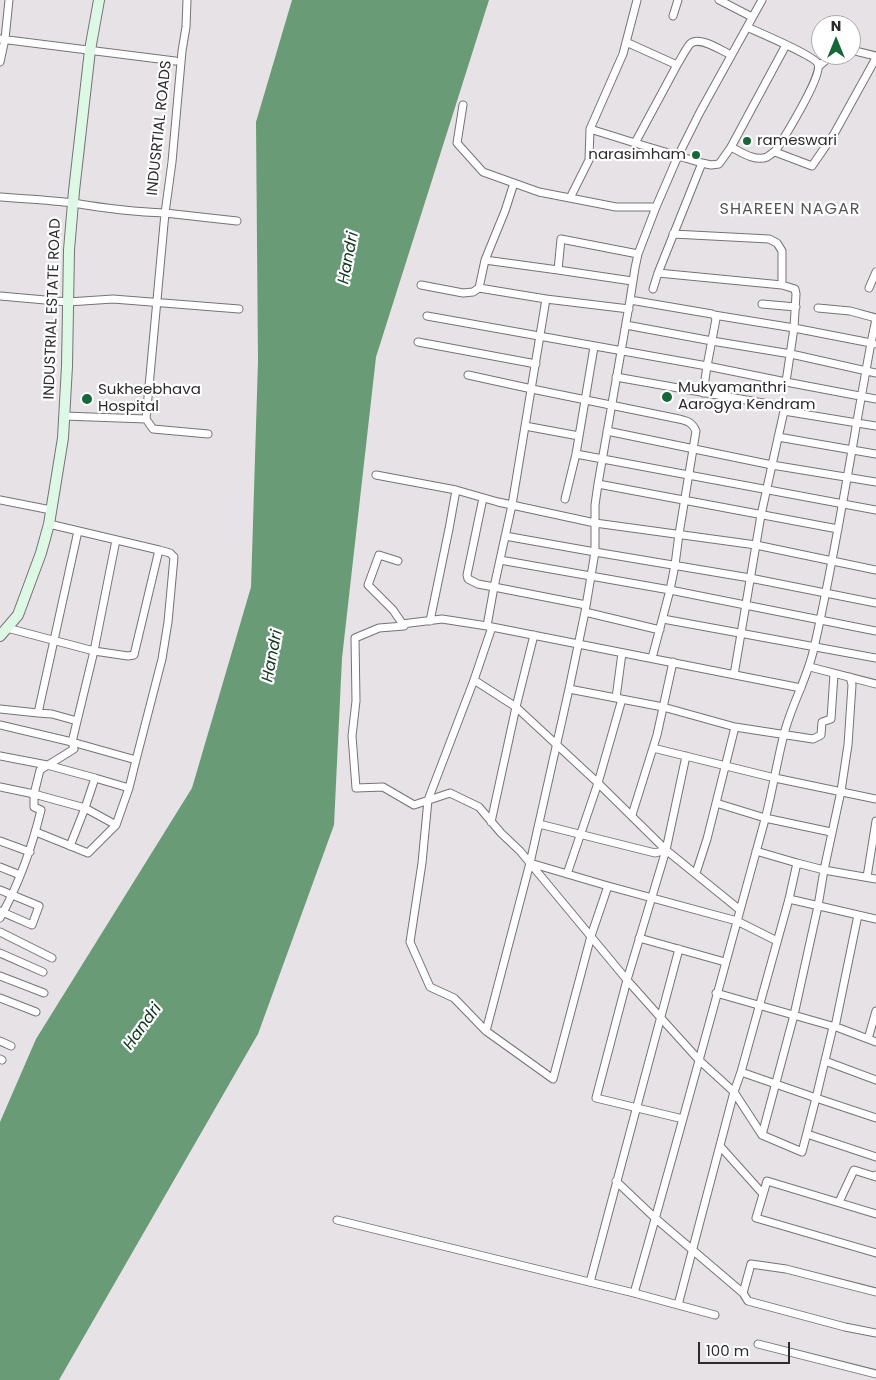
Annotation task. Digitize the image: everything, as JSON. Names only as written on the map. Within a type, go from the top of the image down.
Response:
[{"type":"main road","name":"INDUSTRIAL ESTATE ROAD","points":[[3,632],[18,615],[41,553],[49,524],[63,438],[67,366],[69,250],[90,50],[99,0]]},
{"type":"street","points":[[0,62],[9,0]]},
{"type":"street","name":"INDUSRTIAL ROADS","points":[[0,197],[165,213],[186,27],[187,0]]},
{"type":"street","points":[[570,198],[589,160],[590,130],[623,54],[637,0]]},
{"type":"street","points":[[673,16],[678,0]]},
{"type":"street","points":[[719,0],[752,17]]},
{"type":"street","points":[[486,1031],[530,863],[570,689],[586,608],[595,552],[595,505],[598,484],[638,254],[678,156],[762,0]]},
{"type":"street","points":[[731,147],[758,159],[775,152],[796,118],[818,74],[819,66],[817,62],[747,27]]},
{"type":"street","points":[[3,39],[175,61]]},
{"type":"street","points":[[635,143],[690,43],[695,41],[708,44],[731,56]]},
{"type":"street","points":[[626,42],[677,65]]},
{"type":"street","points":[[590,130],[702,163],[719,164],[731,147],[786,45]]},
{"type":"street","points":[[775,152],[812,166],[834,134],[876,57],[861,53]]},
{"type":"street","points":[[463,105],[457,143],[484,172],[539,192],[616,207],[656,207]]},
{"type":"street","points":[[653,289],[702,163]]},
{"type":"street","points":[[479,288],[485,260],[514,183]]},
{"type":"street","points":[[208,434],[153,429],[146,419],[165,213],[237,221]]},
{"type":"street","points":[[673,234],[769,239],[777,243],[782,251],[782,285]]},
{"type":"street","points":[[558,270],[561,239],[638,254]]},
{"type":"street","points":[[485,260],[632,281]]},
{"type":"street","points":[[869,288],[876,272]]},
{"type":"street","points":[[658,273],[782,285],[795,289],[794,328],[786,382]]},
{"type":"street","points":[[421,285],[463,293],[473,292],[479,288],[546,299],[629,309]]},
{"type":"street","points":[[0,296],[68,302],[113,299],[239,309]]},
{"type":"street","points":[[546,299],[512,505],[494,587],[490,626],[474,680],[428,800],[422,863],[410,942],[430,987],[454,998],[486,1031],[553,1079],[591,936],[608,886]]},
{"type":"street","points":[[630,300],[874,343]]},
{"type":"street","points":[[762,304],[796,307]]},
{"type":"street","points":[[634,1293],[765,818],[786,727],[810,667],[833,561],[866,371],[874,343],[876,318],[850,311],[818,308]]},
{"type":"street","points":[[703,393],[716,319],[714,315]]},
{"type":"street","points":[[427,316],[707,366],[876,399]]},
{"type":"street","points":[[626,324],[791,354],[876,373]]},
{"type":"street","points":[[418,342],[536,364]]},
{"type":"street","points":[[566,499],[576,454],[594,346]]},
{"type":"street","points":[[468,375],[689,421],[693,426],[696,431],[675,565],[652,658]]},
{"type":"street","points":[[616,377],[780,406],[784,411],[876,426]]},
{"type":"street","points":[[734,675],[760,515],[784,411]]},
{"type":"street","points":[[64,416],[146,419]]},
{"type":"street","points":[[525,426],[579,436]]},
{"type":"street","points":[[607,431],[772,465],[876,482]]},
{"type":"street","points":[[778,437],[876,454]]},
{"type":"street","points":[[576,454],[876,510]]},
{"type":"street","points":[[376,475],[456,490],[512,505],[595,523],[756,545],[876,570]]},
{"type":"street","points":[[598,484],[838,529]]},
{"type":"street","points":[[430,621],[456,490]]},
{"type":"street","points":[[483,498],[467,575],[468,579],[472,582],[586,608],[660,630]]},
{"type":"street","points":[[0,500],[51,510]]},
{"type":"street","points":[[36,832],[88,853],[116,825],[129,788],[162,659],[172,589],[174,557],[170,553],[159,550],[49,524]]},
{"type":"street","points":[[38,713],[78,530]]},
{"type":"street","points":[[506,536],[750,578],[876,603]]},
{"type":"street","points":[[0,890],[12,895],[39,906],[32,925],[1,914],[12,895],[30,852],[36,832],[41,810],[34,807],[34,794],[40,770],[74,749],[72,742],[94,651],[116,540]]},
{"type":"street","points":[[3,632],[54,641],[94,651],[128,656],[134,655],[159,550]]},
{"type":"street","points":[[398,561],[379,555],[368,585],[393,610],[402,624]]},
{"type":"street","points":[[500,560],[670,590],[876,631]]},
{"type":"street","points":[[402,624],[442,619],[490,626],[801,688]]},
{"type":"street","points":[[662,619],[876,658]]},
{"type":"street","points":[[402,624],[404,626],[379,628],[355,638],[356,701],[352,736],[356,788],[383,787],[414,805],[450,793],[479,808],[530,863],[660,1017],[699,1060],[734,1092],[762,1135],[802,1152],[834,1027],[858,916]]},
{"type":"street","points":[[491,822],[534,635]]},
{"type":"street","points":[[567,874],[598,782],[619,699],[622,653]]},
{"type":"street","points":[[632,815],[653,748],[673,662]]},
{"type":"street","points":[[810,667],[876,684]]},
{"type":"street","points":[[570,689],[663,707],[735,728],[813,739],[821,735],[822,722],[831,719],[834,674]]},
{"type":"street","points":[[762,1135],[794,1016],[841,791],[852,685],[850,677]]},
{"type":"street","points":[[474,680],[516,707],[598,782],[666,850],[740,910]]},
{"type":"street","points":[[0,709],[52,714],[78,721]]},
{"type":"street","points":[[0,725],[136,760]]},
{"type":"street","points":[[696,873],[735,728]]},
{"type":"street","points":[[653,748],[775,778],[876,799]]},
{"type":"street","points":[[0,756],[47,765],[129,788]]},
{"type":"street","points":[[683,1119],[596,1098],[627,980],[666,850],[686,756]]},
{"type":"street","points":[[70,846],[95,778]]},
{"type":"street","points":[[0,786],[85,808],[116,825]]},
{"type":"street","points":[[716,803],[765,818],[832,832]]},
{"type":"street","points":[[866,877],[876,821]]},
{"type":"street","points":[[539,824],[656,853],[666,850]]},
{"type":"street","points":[[0,842],[30,852]]},
{"type":"street","points":[[756,851],[797,864],[876,879]]},
{"type":"street","points":[[530,863],[736,921],[777,941]]},
{"type":"street","points":[[678,1305],[797,864]]},
{"type":"street","points":[[0,867],[20,875]]},
{"type":"street","points":[[789,899],[876,919]]},
{"type":"street","points":[[0,932],[52,958]]},
{"type":"street","points":[[639,938],[725,962]]},
{"type":"street","points":[[590,1282],[679,949]]},
{"type":"street","points":[[0,954],[43,972]]},
{"type":"street","points":[[0,976],[44,993]]},
{"type":"street","points":[[716,994],[834,1027],[876,1042]]},
{"type":"street","points":[[0,998],[36,1012]]},
{"type":"street","points":[[868,1039],[876,1012]]},
{"type":"street","points":[[0,1041],[11,1046]]},
{"type":"street","points":[[824,1061],[876,1080]]},
{"type":"street","points":[[741,1072],[876,1118]]},
{"type":"street","points":[[807,1134],[876,1157]]},
{"type":"street","points":[[720,1146],[763,1194]]},
{"type":"street","points":[[839,1202],[854,1170],[876,1175]]},
{"type":"street","points":[[616,1181],[743,1293],[748,1301],[845,1327],[876,1333]]},
{"type":"street","points":[[876,1214],[767,1181],[756,1218],[876,1253]]},
{"type":"street","points":[[337,1220],[634,1293],[715,1315]]},
{"type":"street","points":[[743,1293],[751,1264],[786,1269],[876,1292]]},
{"type":"street","points":[[758,1344],[876,1374]]},
{"type":"water","name":"Handri","points":[[292,0],[489,0],[376,357],[342,658],[334,825],[258,1034],[59,1380],[0,1380],[0,1122],[36,1039],[192,788],[251,587],[258,361],[256,122]]},
{"type":"place","name":"rameswari","points":[[747,141]]},
{"type":"place","name":"narasimham","points":[[696,155]]},
{"type":"place","name":"Mukyamanthri Aarogya Kendram","points":[[667,397]]},
{"type":"place","name":"Sukheebhava Hospital","points":[[87,399]]},
{"type":"district","name":"SHAREEN NAGAR","points":[[790,210]]}]
